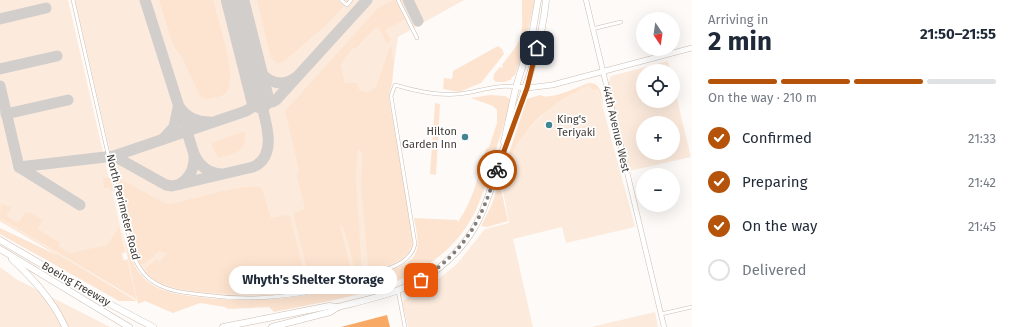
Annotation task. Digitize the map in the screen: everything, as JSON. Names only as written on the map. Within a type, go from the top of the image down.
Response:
[{"type":"highway","points":[[272,327],[330,312],[338,307],[398,291],[421,280],[438,268],[450,258],[471,233],[488,200],[501,156],[516,86],[532,34],[538,0]]},
{"type":"highway","points":[[501,156],[527,88],[541,34],[546,0]]},
{"type":"highway","name":"Boeing Freeway","points":[[0,240],[106,302],[153,327]]},
{"type":"highway","points":[[2,251],[29,275],[46,296],[65,327]]},
{"type":"highway","name":"Boeing Freeway","points":[[2,251],[129,327]]},
{"type":"highway","points":[[223,327],[329,306],[338,307]]},
{"type":"main road","points":[[516,86],[527,88],[563,83],[602,71],[692,48]]},
{"type":"street","name":"North Perimeter Road","points":[[74,0],[113,176],[134,257],[140,269],[150,280],[173,290],[227,298],[283,297],[332,288],[379,272],[407,260],[414,249],[415,237],[391,96],[395,85],[414,91],[450,94],[494,86],[516,86]]},
{"type":"street","points":[[341,0],[347,5],[351,0]]},
{"type":"street","points":[[398,0],[417,38]]},
{"type":"street","name":"44th Avenue West","points":[[586,0],[664,327]]},
{"type":"street","points":[[592,29],[621,22]]},
{"type":"street","points":[[398,291],[405,327]]},
{"type":"street","points":[[661,314],[692,307]]},
{"type":"shaded area","points":[[0,0],[68,0],[126,252],[122,254],[124,260],[128,259],[137,300],[0,219]]},
{"type":"shaded area","points":[[75,0],[464,0],[398,37],[389,99],[411,213],[414,249],[401,263],[332,288],[257,299],[173,290],[155,284],[140,269],[133,251]]},
{"type":"shaded area","points":[[159,0],[213,0],[230,71],[230,82],[228,90],[225,94],[219,97],[205,99],[199,94],[181,56],[173,45]]},
{"type":"shaded area","points":[[257,0],[337,0],[344,6],[325,26],[283,62],[277,64],[271,58]]},
{"type":"shaded area","points":[[395,0],[405,19],[385,30],[391,40],[387,44],[379,28],[375,28],[355,49],[353,48],[341,65],[345,83],[357,83],[359,90],[368,92],[376,87],[389,49],[392,46],[392,58],[394,61],[389,100],[412,233],[412,241],[410,248],[403,258],[377,270],[386,262],[376,269],[364,274],[368,265],[361,190],[362,154],[360,150],[358,150],[356,177],[362,272],[355,274],[343,227],[340,226],[350,265],[351,278],[312,289],[312,282],[310,282],[293,213],[305,209],[297,176],[299,171],[285,111],[378,8]]},
{"type":"shaded area","points":[[522,0],[535,0],[523,53],[515,75],[511,78],[512,79],[505,82],[496,82],[493,79],[494,74],[500,67],[503,68],[502,65],[515,47],[521,35]]},
{"type":"shaded area","points":[[498,46],[502,49],[504,54],[481,83],[459,92],[443,89],[444,78],[452,79],[453,71]]},
{"type":"shaded area","points":[[668,61],[669,64],[657,64]]},
{"type":"shaded area","points":[[636,69],[636,108],[679,108],[691,157],[680,159],[680,116],[636,116],[636,160],[678,160],[636,168],[636,169],[629,171],[608,83],[611,76]]},
{"type":"shaded area","points":[[589,83],[597,85],[601,91],[604,108],[598,89],[592,90],[590,85],[559,102],[532,125],[513,153],[506,169],[501,187],[504,188],[501,189],[508,221],[487,227],[481,226],[492,204],[527,99],[540,95],[557,95]]},
{"type":"shaded area","points":[[590,85],[598,89],[635,227],[566,243],[562,227],[513,239],[533,327],[408,327],[402,301],[428,287],[456,265],[485,229],[509,223],[502,186],[512,154],[524,134],[555,102]]},
{"type":"shaded area","points":[[490,95],[505,96],[510,99],[505,121],[485,186],[474,214],[457,239],[437,258],[413,274],[387,285],[359,294],[274,312],[269,307],[228,309],[225,307],[200,303],[173,313],[145,301],[138,304],[113,191],[111,191],[110,188],[104,188],[103,178],[111,178],[119,218],[127,248],[133,261],[139,272],[153,285],[165,291],[179,294],[223,299],[268,300],[312,294],[356,282],[403,265],[414,256],[416,252],[417,238],[414,218],[457,220],[458,222],[472,196],[486,149],[489,147],[497,123],[497,110],[493,106],[471,98]]},
{"type":"shaded area","points":[[435,103],[440,104],[436,175],[430,174]]},
{"type":"shaded area","points":[[245,131],[244,144],[239,151],[218,158],[211,143]]},
{"type":"shaded area","points":[[118,178],[167,204],[230,189],[243,187],[262,188],[271,218],[286,215],[290,216],[307,284],[304,284],[305,290],[303,290],[301,285],[299,286],[300,291],[259,295],[253,283],[251,284],[255,294],[254,295],[211,293],[178,288],[163,284],[152,278],[145,269],[157,259],[159,261],[167,254],[158,251],[158,253],[154,254],[155,256],[142,265],[139,263],[133,244]]},
{"type":"shaded area","points":[[111,192],[125,252],[121,253],[123,261],[127,260],[136,299],[0,218],[1,204],[12,207],[6,216],[18,223],[25,213],[30,212],[43,220],[38,229],[60,243],[59,246],[70,253],[107,245],[119,227]]},
{"type":"shaded area","points":[[0,219],[137,301],[119,301],[0,234],[0,228],[59,256],[0,221]]},
{"type":"shaded area","points":[[0,267],[16,279],[110,327],[0,327]]},
{"type":"shaded area","points":[[655,312],[658,327],[591,327]]},
{"type":"shaded area","points":[[387,315],[390,327],[341,327]]},
{"type":"taxiway","points":[[145,0],[194,154],[198,162],[204,168],[221,174]]},
{"type":"taxiway","points":[[260,99],[266,102],[276,100],[367,0]]},
{"type":"taxiway","points":[[408,0],[418,21]]},
{"type":"taxiway","points":[[0,19],[46,8]]},
{"type":"taxiway","points":[[0,69],[57,56]]},
{"type":"taxiway","points":[[251,61],[259,72],[275,82],[288,82],[295,78]]},
{"type":"taxiway","points":[[0,86],[19,167],[114,156],[246,111],[257,104],[260,99]]},
{"type":"taxiway","points":[[114,156],[166,185],[172,186],[253,167],[261,162],[266,155],[268,146],[267,126],[260,99]]},
{"type":"taxiway","points":[[6,114],[68,100]]},
{"type":"taxiway","points":[[164,138],[174,127],[178,108]]},
{"type":"taxiway","points":[[180,108],[193,119],[210,122]]},
{"type":"taxiway","points":[[180,184],[190,175],[192,171],[194,154]]},
{"type":"taxiway","points":[[19,167],[80,205]]},
{"type":"runway","points":[[235,0],[260,99]]},
{"type":"way so far","points":[[421,280],[450,258],[471,233],[488,200],[497,170]]},
{"type":"place","name":"King's Teriyaki","points":[[549,125]]},
{"type":"place","name":"Hilton Garden Inn","points":[[465,137]]},
{"type":"place","name":"Whyth's Shelter Storage","points":[[421,280]]},
{"type":"route","points":[[497,170],[527,88],[537,48]]}]
